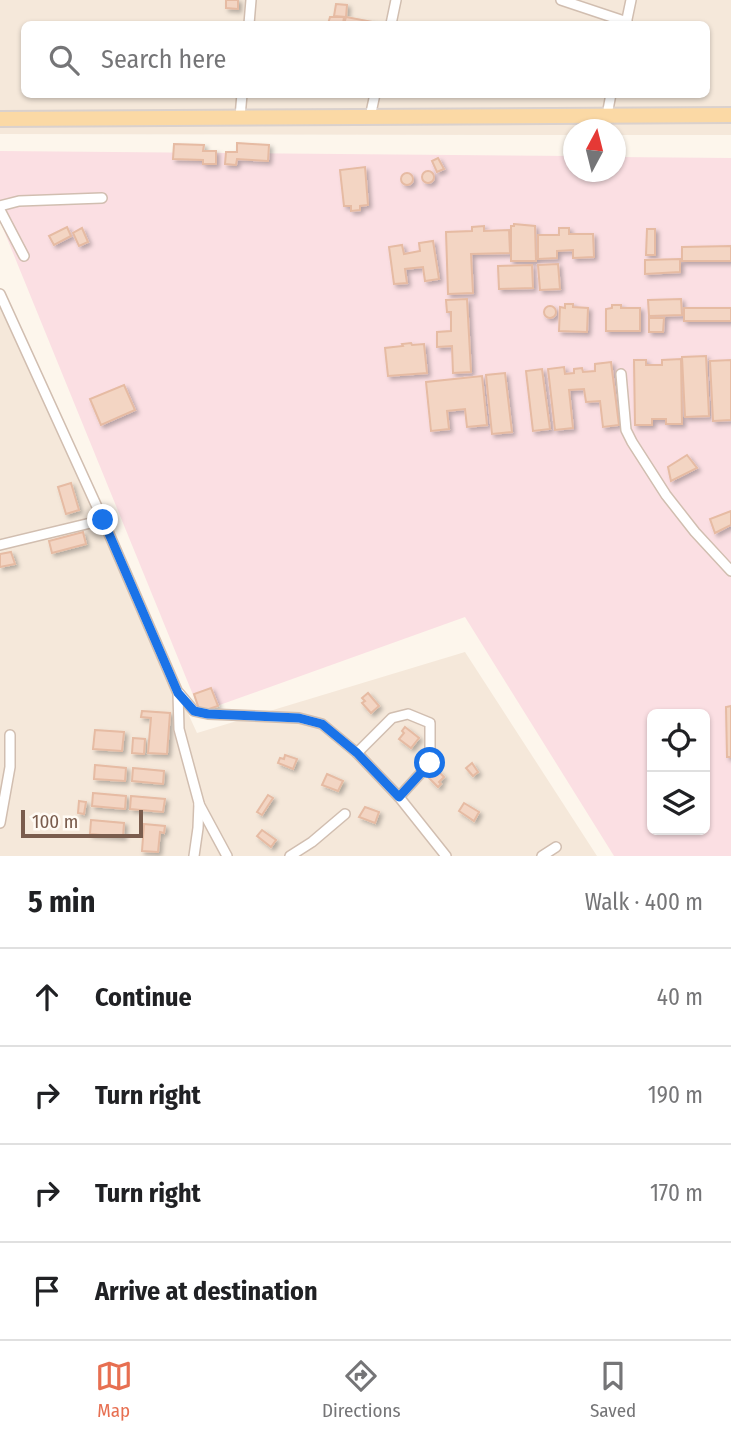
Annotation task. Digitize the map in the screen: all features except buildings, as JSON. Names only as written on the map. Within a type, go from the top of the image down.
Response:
[{"type":"main road","points":[[0,119],[731,115]]},
{"type":"street","points":[[248,21],[251,0]]},
{"type":"street","points":[[392,21],[396,0]]},
{"type":"street","points":[[561,0],[620,21]]},
{"type":"street","points":[[626,21],[631,0]]},
{"type":"street","points":[[240,117],[242,98]]},
{"type":"street","points":[[370,117],[374,98]]},
{"type":"street","points":[[607,115],[610,98]]},
{"type":"street","points":[[24,256],[0,208],[19,201],[102,198]]},
{"type":"street","points":[[0,293],[178,693],[194,711],[299,718],[322,724],[357,753],[399,797],[446,856]]},
{"type":"street","points":[[621,374],[626,430],[632,442],[666,495],[731,571]]},
{"type":"street","points":[[0,545],[103,520]]},
{"type":"street","points":[[178,693],[179,729],[199,803],[227,856]]},
{"type":"street","points":[[357,753],[392,718],[408,714],[430,723],[430,763],[399,797]]},
{"type":"street","points":[[0,824],[10,767],[10,735]]},
{"type":"street","points":[[194,856],[199,803]]},
{"type":"street","points":[[290,856],[312,842],[345,814]]},
{"type":"street","points":[[542,856],[556,846]]},
{"type":"shaded area","points":[[0,0],[731,0],[731,135],[626,135],[626,119],[563,119],[563,135],[0,134]]},
{"type":"shaded area","points":[[0,151],[563,156],[563,182],[626,182],[626,157],[731,158],[731,856],[614,856],[465,617],[200,712],[0,221]]},
{"type":"shaded area","points":[[0,301],[197,733],[465,652],[597,856],[0,856]]},
{"type":"route","points":[[103,520],[178,693],[194,711],[299,718],[322,724],[357,753],[399,797],[430,763]]}]
